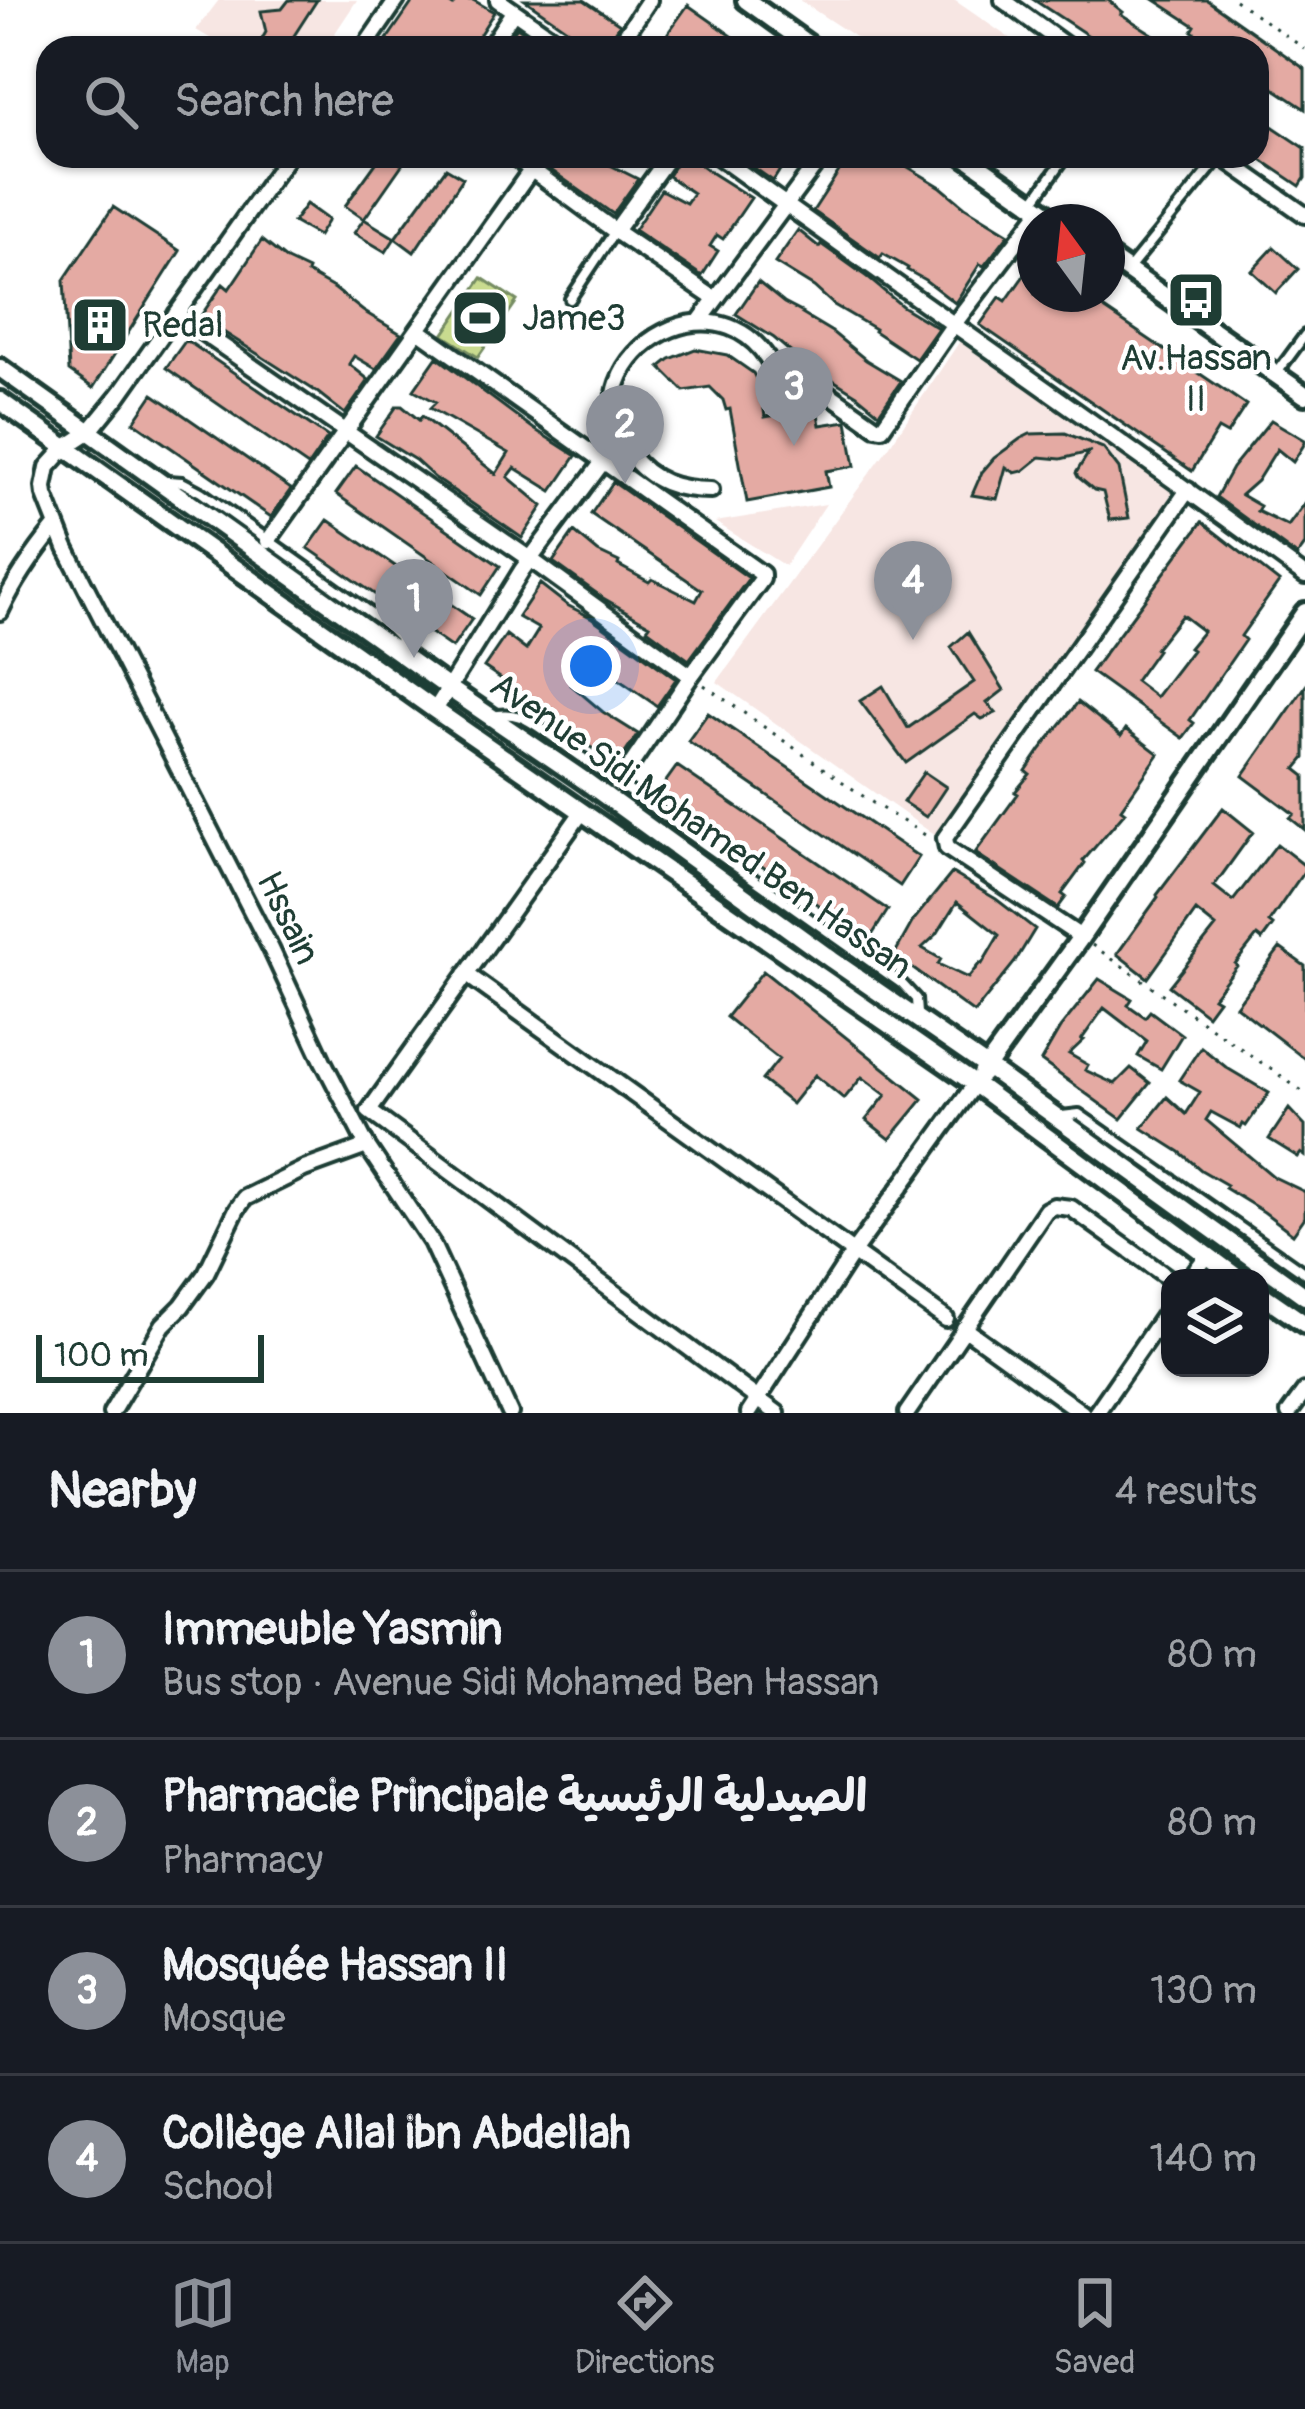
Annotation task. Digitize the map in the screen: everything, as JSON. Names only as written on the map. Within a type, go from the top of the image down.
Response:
[{"type":"street","points":[[372,36],[397,0]]},
{"type":"street","points":[[498,0],[549,36]]},
{"type":"street","points":[[624,36],[649,0]]},
{"type":"street","points":[[746,0],[796,36]]},
{"type":"street","points":[[1003,0],[1053,36]]},
{"type":"street","points":[[497,36],[513,12]]},
{"type":"street","points":[[66,446],[89,432],[120,394],[279,168]]},
{"type":"street","points":[[268,541],[532,168]]},
{"type":"street","points":[[543,168],[615,231],[715,298]]},
{"type":"street","points":[[615,231],[660,168]]},
{"type":"street","points":[[734,168],[1305,576]]},
{"type":"street","points":[[699,322],[813,168]]},
{"type":"street","points":[[982,168],[1034,204]]},
{"type":"street","points":[[1238,168],[1305,215]]},
{"type":"street","points":[[808,379],[882,428],[1017,235]]},
{"type":"street","points":[[1127,270],[1305,395]]},
{"type":"street","points":[[176,314],[691,676]]},
{"type":"street","points":[[711,490],[670,486],[652,477],[620,439],[615,411],[618,385],[630,358],[651,338],[699,322],[736,330],[752,340],[776,370],[782,388]]},
{"type":"street","points":[[418,330],[762,574],[619,784]]},
{"type":"street","name":"Avenue Sidi Mohamed Ben Hassan","points":[[0,368],[1305,1296]]},
{"type":"street","name":"Avenue Sidi Mohamed Ben Hassan","points":[[0,401],[975,1084],[1225,1269]]},
{"type":"street","points":[[435,710],[530,559],[620,439]]},
{"type":"street","name":"Hssain","points":[[66,446],[48,467],[44,487],[56,526],[367,1146],[431,1242],[510,1413]]},
{"type":"street","points":[[1081,937],[946,848],[945,838],[1188,490]]},
{"type":"street","points":[[0,612],[6,584],[56,526]]},
{"type":"street","points":[[749,1413],[854,1251],[1081,937],[1305,612]]},
{"type":"street","points":[[582,812],[369,1111],[777,1413]]},
{"type":"street","points":[[466,974],[946,1319]]},
{"type":"street","points":[[111,1413],[163,1325],[206,1273],[245,1198],[367,1146]]},
{"type":"street","points":[[907,1413],[1046,1210],[1071,1208],[1161,1273]]},
{"type":"street","points":[[1197,1269],[1207,1256]]},
{"type":"street","points":[[1269,1299],[1305,1324]]},
{"type":"street","points":[[1096,1413],[1161,1319]]},
{"type":"street","points":[[964,1328],[1082,1413]]},
{"type":"street","points":[[1289,1413],[1305,1390]]},
{"type":"lane","points":[[1038,204],[1059,168]]},
{"type":"lane","points":[[1127,270],[1211,168]]},
{"type":"lane","points":[[570,299],[615,231]]},
{"type":"lane","points":[[1276,374],[1305,335]]},
{"type":"lane","points":[[160,482],[182,482],[201,492],[386,624],[399,638],[401,655]]},
{"type":"lane","points":[[491,716],[520,715],[902,984],[916,999],[916,1018]]},
{"type":"lane","points":[[1054,1118],[1079,1114],[1305,1273]]},
{"type":"path","points":[[1235,0],[1305,50]]},
{"type":"path","points":[[691,676],[946,848]]},
{"type":"path","points":[[1081,937],[1305,1094]]},
{"type":"shaded area","points":[[219,0],[357,0],[333,36],[206,36],[196,30]]},
{"type":"shaded area","points":[[799,0],[954,0],[1006,36],[854,36]]},
{"type":"shaded area","points":[[964,335],[1176,487],[1108,599],[936,836],[717,682],[886,451]]},
{"type":"shaded area","points":[[826,504],[785,566],[715,522]]},
{"type":"green space","name":"Jame3","points":[[482,278],[517,301],[478,357],[443,335]]},
{"type":"building","points":[[289,0],[317,0],[294,36],[264,36],[261,11],[282,9]]},
{"type":"building","points":[[414,0],[444,0],[453,6],[458,0],[473,0],[494,12],[479,36],[389,36]]},
{"type":"building","points":[[525,0],[584,0],[620,24],[612,36],[577,36]]},
{"type":"building","points":[[1034,0],[1108,0],[1156,36],[1089,36]]},
{"type":"building","points":[[1155,0],[1207,0],[1258,36],[1199,36],[1192,31],[1195,26]]},
{"type":"building","points":[[688,5],[732,36],[672,36],[668,33]]},
{"type":"building","points":[[1269,44],[1305,69],[1305,109],[1269,85]]},
{"type":"building","points":[[1269,124],[1305,148],[1305,178],[1300,186],[1269,165]]},
{"type":"building","points":[[372,168],[400,168],[364,219],[345,206]]},
{"type":"building","points":[[446,168],[463,178],[414,252],[395,238]]},
{"type":"building","points":[[548,168],[616,168],[638,179],[613,214]]},
{"type":"building","points":[[673,168],[705,168],[751,198],[723,239],[717,235],[710,246],[718,251],[702,276],[634,230],[661,190],[686,203],[693,193],[668,176]]},
{"type":"building","points":[[754,168],[781,168],[773,181]]},
{"type":"building","points":[[841,168],[910,168],[1009,234],[984,266],[980,264],[955,303],[908,268],[883,254],[880,258],[813,211]]},
{"type":"building","points":[[306,204],[328,220],[318,236],[293,222]]},
{"type":"building","name":"Redal","points":[[113,207],[180,251],[93,388],[69,371],[64,280]]},
{"type":"building","points":[[364,219],[395,238],[386,252],[354,233]]},
{"type":"building","points":[[798,230],[938,328],[916,359],[775,263]]},
{"type":"building","points":[[262,240],[401,334],[376,369],[354,356],[349,364],[369,380],[345,414],[200,317],[223,284],[229,289]]},
{"type":"building","points":[[1274,247],[1298,269],[1276,293],[1252,271]]},
{"type":"building","points":[[758,282],[901,381],[879,413],[736,314]]},
{"type":"building","points":[[1017,285],[1017,312],[1109,312],[1246,405],[1227,434],[1218,429],[1192,471],[980,325],[1000,297],[1006,301]]},
{"type":"building","points":[[186,340],[328,437],[308,466],[166,368]]},
{"type":"building","points":[[695,349],[727,355],[753,373],[761,388],[765,417],[817,408],[820,425],[847,421],[855,466],[826,471],[829,487],[747,502],[730,409],[726,410],[710,387],[684,391],[660,367]]},
{"type":"building","points":[[437,357],[576,456],[552,491],[515,468],[508,477],[543,506],[522,538],[376,436],[397,406],[402,406],[419,420],[422,416],[496,474],[509,453],[430,408],[436,402],[414,390]]},
{"type":"building","points":[[153,394],[291,489],[271,517],[134,422]]},
{"type":"building","points":[[1271,420],[1305,443],[1293,462],[1277,449],[1257,481],[1241,495],[1260,506],[1257,511],[1288,526],[1305,503],[1305,545],[1297,556],[1216,497],[1232,468]]},
{"type":"building","points":[[1065,433],[1103,448],[1119,469],[1129,518],[1110,520],[1103,492],[1078,477],[1089,452],[1061,459],[1040,457],[1015,473],[1006,467],[997,499],[972,495],[994,458],[1020,439],[1030,434]]},
{"type":"building","points":[[356,466],[500,566],[481,595],[336,494]]},
{"type":"building","points":[[613,482],[749,578],[689,660],[647,629],[650,625],[553,562],[574,532],[618,565],[696,601],[702,590],[591,514]]},
{"type":"building","points":[[328,520],[472,619],[452,648],[308,548]]},
{"type":"building","points":[[1202,522],[1279,582],[1241,636],[1245,640],[1190,720],[1194,723],[1183,738],[1091,672]],"holes":[[[1182,615],[1203,631],[1156,697],[1135,681]]]},
{"type":"building","points":[[540,584],[676,679],[657,706],[613,674],[588,660],[585,663],[571,685],[638,734],[617,765],[484,667],[506,635],[526,650],[539,629],[518,617]]},
{"type":"building","points":[[968,632],[1004,690],[987,703],[996,713],[982,719],[975,714],[906,763],[860,701],[883,686],[908,728],[974,682],[951,647]]},
{"type":"building","points":[[1305,687],[1305,758],[1296,769],[1305,776],[1305,830],[1290,818],[1294,814],[1243,776]]},
{"type":"building","points":[[1078,702],[1121,736],[1126,729],[1159,754],[1121,809],[1125,812],[1083,861],[1058,908],[975,853],[1018,794],[1041,749]]},
{"type":"building","points":[[708,713],[919,857],[900,886],[688,741]]},
{"type":"building","points":[[677,766],[888,910],[869,940],[657,794]]},
{"type":"building","points":[[924,772],[946,787],[926,817],[903,802]]},
{"type":"building","points":[[1223,808],[1253,832],[1214,886],[1233,901],[1277,844],[1305,870],[1262,940],[1257,936],[1235,964],[1207,1015],[1169,986],[1216,927],[1196,911],[1148,978],[1117,954]]},
{"type":"building","points":[[952,873],[1035,929],[974,1013],[894,955],[913,921]],"holes":[[[957,902],[999,935],[968,978],[938,964],[941,959],[922,948]]]},
{"type":"building","points":[[1280,948],[1305,966],[1305,1059],[1236,1006]]},
{"type":"building","points":[[763,971],[923,1099],[890,1139],[866,1120],[886,1095],[862,1077],[844,1099],[815,1075],[792,1104],[762,1080],[779,1059],[726,1017]]},
{"type":"building","points":[[1099,979],[1132,999],[1128,1005],[1145,1017],[1150,1011],[1182,1035],[1161,1069],[1138,1056],[1147,1041],[1104,1008],[1069,1054],[1088,1065],[1085,1070],[1115,1084],[1131,1068],[1150,1083],[1121,1119],[1041,1061]]},
{"type":"building","points":[[1201,1047],[1269,1093],[1246,1126],[1241,1128],[1211,1112],[1206,1120],[1274,1177],[1305,1192],[1305,1217],[1293,1234],[1142,1128],[1167,1097],[1186,1114],[1200,1092],[1179,1080]]},
{"type":"building","points":[[1289,1109],[1305,1126],[1305,1156],[1298,1157],[1269,1139]]},
{"type":"place","name":"Av.Hassan II","points":[[1196,300]]},
{"type":"place","name":"Jame3","points":[[480,318]]},
{"type":"place","name":"Redal","points":[[100,325]]},
{"type":"place","name":"Mosquée Hassan II","points":[[794,446]]},
{"type":"place","name":"Pharmacie Principale الصيدلية الرئيسية","points":[[625,484]]},
{"type":"place","name":"Collège Allal ibn Abdellah","points":[[913,640]]},
{"type":"place","name":"Immeuble Yasmin","points":[[414,658]]}]
